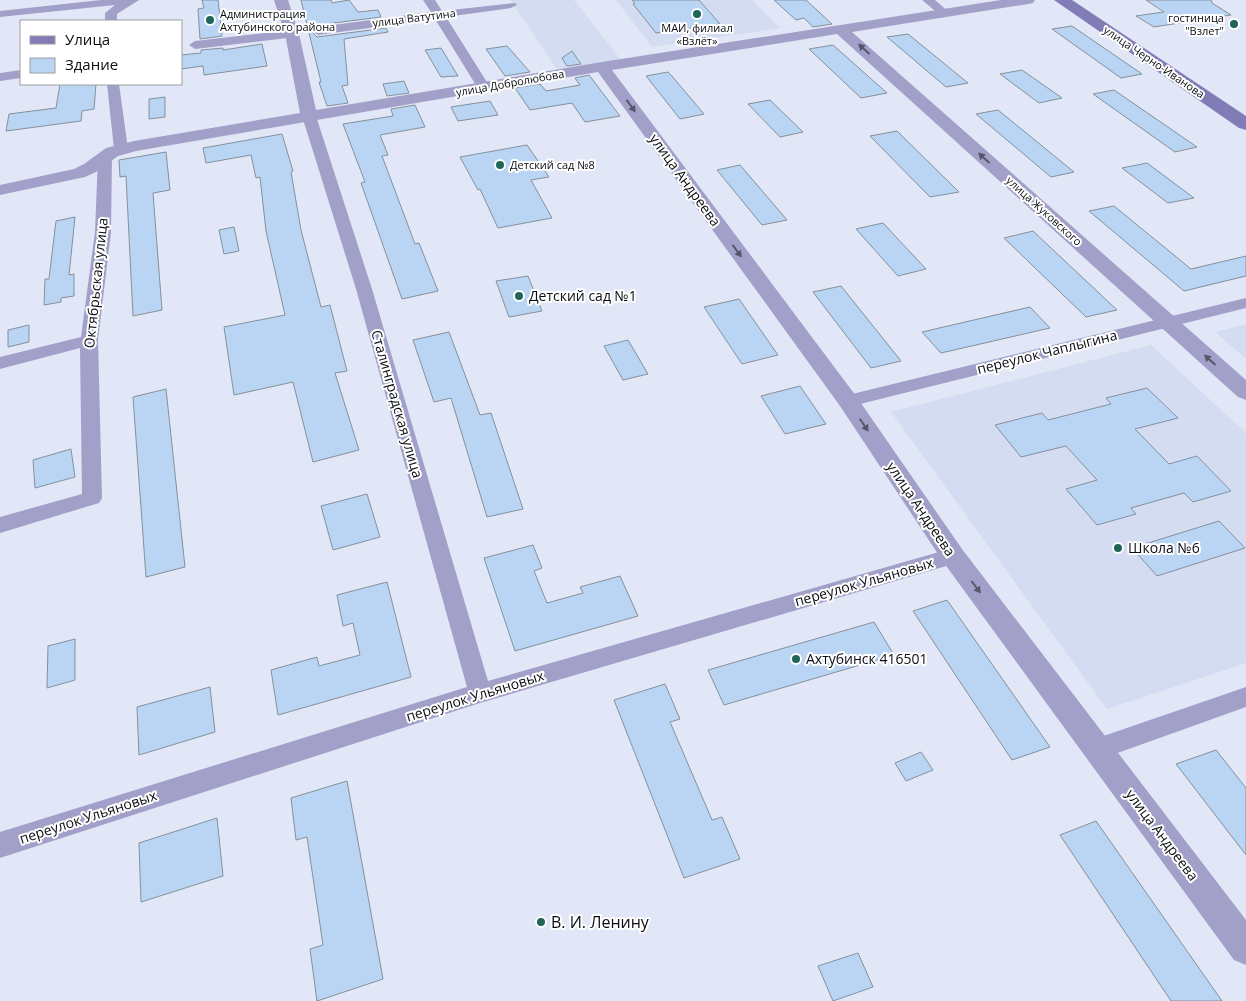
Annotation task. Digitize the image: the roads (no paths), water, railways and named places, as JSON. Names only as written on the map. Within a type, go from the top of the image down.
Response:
[{"type":"main road","name":"улица Черно-Иванова","points":[[1062,0],[1246,124]]},
{"type":"street","points":[[0,14],[131,0]]},
{"type":"street","points":[[110,20],[110,13],[131,0]]},
{"type":"street","points":[[281,0],[292,34],[309,116]]},
{"type":"street","points":[[429,0],[484,87]]},
{"type":"street","points":[[928,0],[944,13]]},
{"type":"street","name":"улица Добролюбова","points":[[0,190],[79,173],[90,168],[105,157],[121,150],[309,116],[602,67],[1028,0]]},
{"type":"street","name":"улица Ватутина","points":[[318,31],[511,5]]},
{"type":"street","name":"улица Жуковского","points":[[841,30],[1246,392]]},
{"type":"street","points":[[195,45],[292,34]]},
{"type":"street","name":"улица Андреева","points":[[602,67],[848,401],[953,556],[1246,948]]},
{"type":"street","points":[[0,77],[20,74]]},
{"type":"street","points":[[113,85],[121,150]]},
{"type":"street","name":"Сталинградская улица","points":[[309,116],[364,289],[480,693]]},
{"type":"street","name":"Октябрьская улица","points":[[0,525],[92,498],[89,340],[103,232],[105,157]]},
{"type":"street","name":"переулок Чаплыгина","points":[[848,401],[1246,303]]},
{"type":"street","points":[[0,363],[89,340]]},
{"type":"street","name":"переулок Ульяновых","points":[[0,845],[480,693],[953,556]]},
{"type":"street","points":[[1098,749],[1246,697]]},
{"type":"place","name":"МАИ, филиал «Взлёт»","points":[[697,14]]},
{"type":"place","name":"Администрация Ахтубинского района","points":[[210,20]]},
{"type":"place","name":"гостиница \"Взлет\"","points":[[1234,24]]},
{"type":"place","name":"Детский сад №8","points":[[500,165]]},
{"type":"place","name":"Детский сад №1","points":[[519,296]]},
{"type":"place","name":"Школа №6","points":[[1118,548]]},
{"type":"place","name":"Ахтубинск 416501","points":[[796,659]]},
{"type":"place","name":"В. И. Ленину","points":[[541,922]]}]
